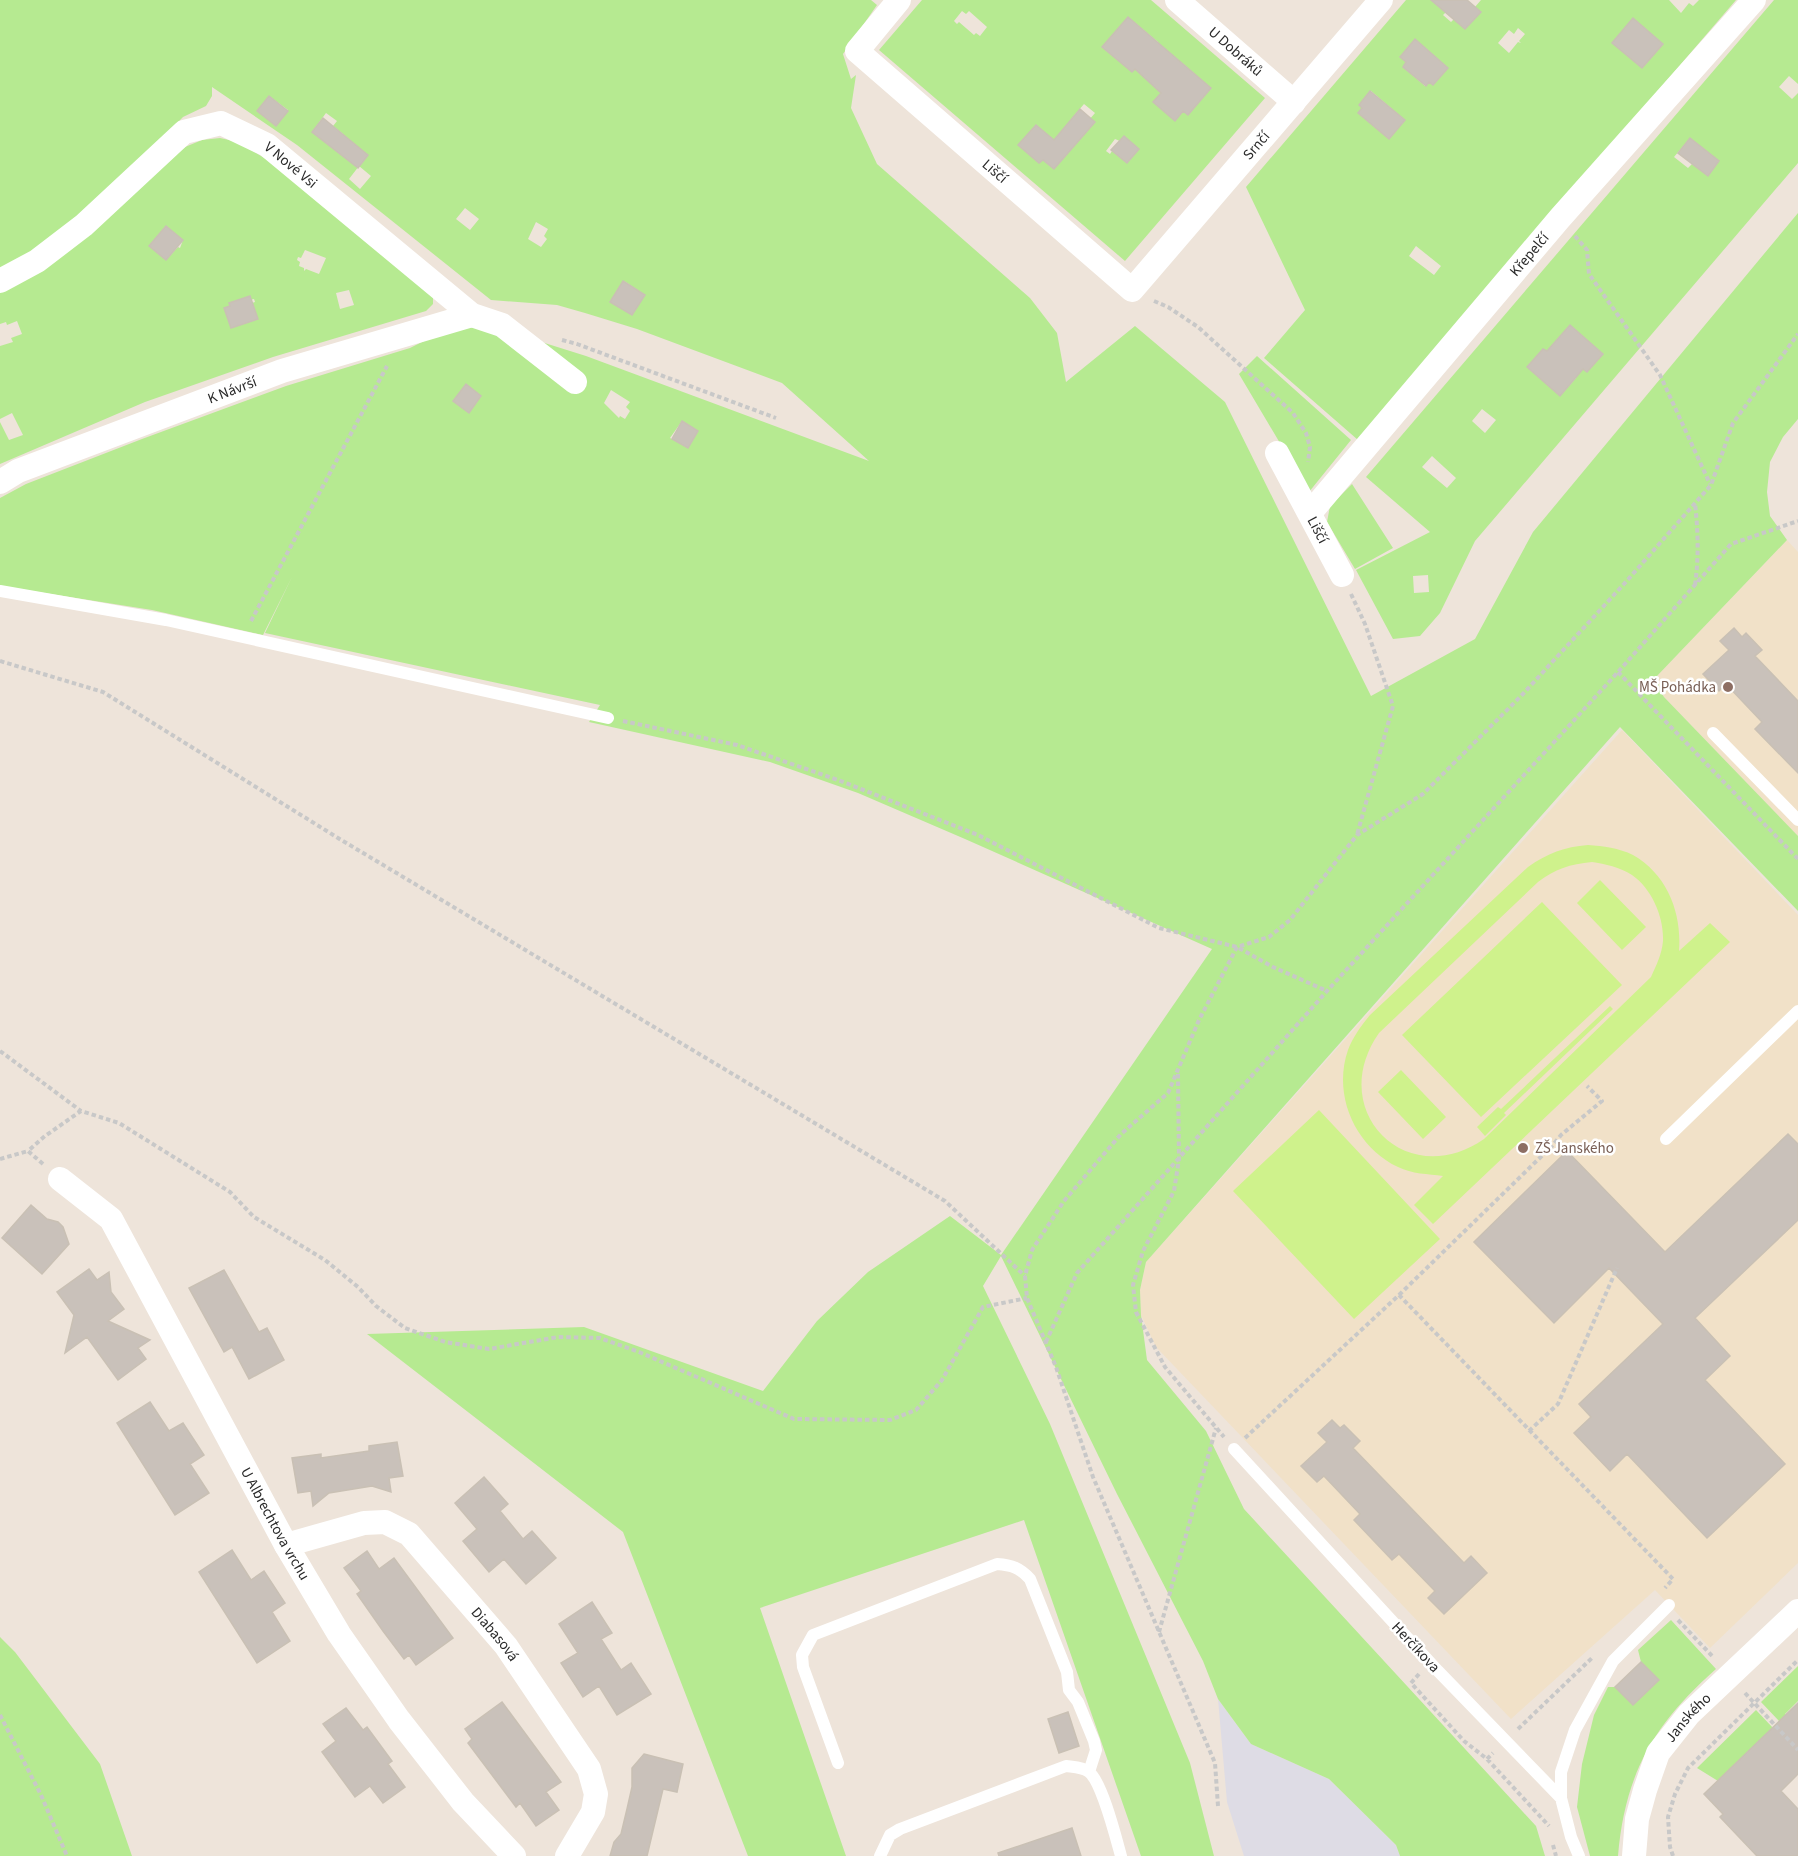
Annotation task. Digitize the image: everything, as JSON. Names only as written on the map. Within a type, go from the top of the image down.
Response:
[{"type":"street","name":"U Dobráků","points":[[1177,0],[1294,102]]},
{"type":"street","name":"Srnčí","points":[[1132,290],[1381,0]]},
{"type":"street","name":"Křepelčí","points":[[1307,507],[1754,0]]},
{"type":"street","name":"Liščí","points":[[896,1],[857,51],[1132,290]]},
{"type":"street","name":"V Nové Vsi","points":[[0,281],[37,261],[84,225],[184,132],[221,123],[267,145],[472,315],[502,325],[575,382]]},
{"type":"street","name":"K Návrší","points":[[0,482],[18,471],[282,371],[472,315]]},
{"type":"street","name":"Liščí","points":[[1277,453],[1342,575]]},
{"type":"street","name":"U Albrechtova vrchu","points":[[60,1179],[111,1220],[286,1545],[339,1634],[399,1720],[463,1802],[514,1856]]},
{"type":"street","name":"Diabasová","points":[[286,1545],[364,1523],[385,1522],[409,1533],[506,1646],[589,1769],[596,1794],[593,1812],[567,1856]]},
{"type":"street","name":"Janského","points":[[1634,1856],[1637,1819],[1658,1753],[1689,1714],[1798,1611]]},
{"type":"lane","points":[[0,591],[243,636],[608,718]]},
{"type":"lane","points":[[1713,733],[1798,820]]},
{"type":"lane","points":[[1666,1138],[1798,1011]]},
{"type":"lane","name":"Herčíkova","points":[[1234,1449],[1430,1662],[1561,1798],[1579,1856]]},
{"type":"lane","points":[[838,1763],[803,1667],[802,1655],[813,1635],[997,1564],[1011,1564],[1022,1570],[1030,1580],[1067,1672],[1069,1690],[1078,1702],[1094,1741],[1096,1750],[1089,1772]]},
{"type":"lane","points":[[1561,1798],[1561,1772],[1575,1730],[1613,1661],[1669,1605]]},
{"type":"lane","points":[[880,1856],[890,1835],[900,1829],[1066,1766],[1077,1767],[1089,1772],[1098,1784],[1121,1856]]},
{"type":"path","points":[[1560,218],[1587,250],[1588,274],[1660,375],[1711,485]]},
{"type":"path","points":[[1132,290],[1168,307],[1198,327],[1293,413],[1306,433],[1310,447],[1307,507]]},
{"type":"path","points":[[1218,1806],[1215,1763],[1092,1477],[1056,1367],[1027,1298],[1025,1276],[1032,1250],[1064,1201],[1121,1134],[1168,1093],[1199,1020],[1237,947],[1269,937],[1290,920],[1357,836],[1423,794],[1521,696],[1624,585],[1711,485],[1733,423],[1798,334]]},
{"type":"path","points":[[243,636],[402,336]]},
{"type":"path","points":[[556,339],[577,344],[776,418]]},
{"type":"path","points":[[1695,503],[1698,531],[1695,585]]},
{"type":"path","points":[[1046,1342],[1077,1273],[1327,991],[1618,672],[1731,544],[1798,521]]},
{"type":"path","points":[[1342,575],[1365,624],[1393,706],[1357,836]]},
{"type":"path","points":[[0,661],[103,692],[338,838],[945,1201],[1025,1276]]},
{"type":"path","points":[[1618,672],[1798,859]]},
{"type":"path","points":[[608,718],[737,745],[838,780],[978,835],[1159,928],[1237,947],[1273,967],[1327,991]]},
{"type":"path","points":[[0,1051],[81,1111],[118,1123],[230,1192],[254,1217],[325,1260],[358,1287],[376,1306],[405,1328],[445,1342],[489,1349],[558,1337],[600,1338],[639,1352],[794,1419],[890,1420],[916,1410],[942,1380],[982,1307],[1027,1298]]},
{"type":"path","points":[[1178,1071],[1179,1159],[1174,1191],[1143,1251],[1133,1285],[1136,1312],[1165,1367],[1234,1449],[1399,1295],[1561,1135],[1602,1101],[1587,1086]]},
{"type":"path","points":[[0,1160],[28,1151],[81,1111]]},
{"type":"path","points":[[28,1151],[60,1179]]},
{"type":"path","points":[[1529,1431],[1558,1404],[1617,1268]]},
{"type":"path","points":[[1399,1295],[1673,1579],[1659,1594]]},
{"type":"path","points":[[1159,1633],[1216,1427]]},
{"type":"path","points":[[1676,1618],[1798,1749]]},
{"type":"path","points":[[1487,1760],[1598,1653]]},
{"type":"path","points":[[1673,1856],[1670,1847],[1668,1817],[1675,1794],[1688,1768],[1798,1660]]},
{"type":"path","points":[[1430,1662],[1411,1683],[1464,1741],[1487,1760],[1549,1825],[1550,1834]]},
{"type":"path","points":[[0,1715],[41,1795],[67,1856]]},
{"type":"path","points":[[1552,1842],[1556,1856]]},
{"type":"shaded area","name":"MŠ Pohádka","points":[[1787,540],[1798,552],[1798,836],[1664,697],[1657,684],[1657,676]]},
{"type":"shaded area","name":"ZŠ Janského","points":[[1622,730],[1798,915],[1798,1563],[1710,1648],[1655,1590],[1511,1719],[1156,1347],[1141,1315],[1140,1290],[1146,1262]]},
{"type":"shaded area","points":[[1218,1699],[1251,1744],[1329,1779],[1396,1845],[1400,1856],[1244,1856],[1227,1802]]},
{"type":"green space","points":[[0,0],[871,0],[877,5],[843,54],[851,79],[856,75],[851,108],[877,164],[1030,298],[1057,333],[1066,382],[1135,326],[1225,402],[1371,696],[1475,639],[1533,532],[1798,213],[1798,419],[1783,437],[1770,462],[1767,492],[1770,516],[1787,540],[1657,676],[1660,691],[1664,697],[1798,836],[1798,911],[1620,727],[1146,1262],[1140,1290],[1147,1360],[1206,1431],[1244,1509],[1536,1826],[1545,1856],[1400,1856],[1396,1845],[1329,1779],[1251,1744],[1218,1699],[1203,1661],[1117,1494],[1001,1256],[983,1286],[1050,1424],[1190,1763],[1214,1856],[1141,1856],[1024,1520],[760,1608],[846,1856],[748,1856],[623,1532],[367,1334],[584,1327],[763,1391],[817,1321],[868,1272],[950,1216],[1001,1255],[1212,949],[858,793],[770,762],[589,722],[600,705],[265,633],[292,577],[263,635],[152,610],[0,586],[0,498],[26,484],[286,386],[410,348],[468,319],[586,356],[869,461],[782,383],[637,329],[557,305],[491,300],[297,145],[212,87],[212,96],[206,106],[183,117],[81,222],[0,274]],"holes":[[[269,96],[288,110],[276,126],[257,111]],[[326,113],[337,121],[333,126],[343,134],[333,148],[312,132]],[[359,166],[371,176],[360,189],[349,179]],[[465,208],[479,219],[470,230],[456,219]],[[536,222],[548,229],[544,236],[547,239],[541,247],[528,239]],[[624,281],[645,295],[632,315],[610,302]],[[466,384],[481,396],[469,413],[453,401]],[[611,390],[630,402],[626,407],[630,411],[625,419],[620,416],[619,418],[604,403]],[[682,421],[698,431],[688,448],[670,438]]]},
{"type":"green space","points":[[922,0],[1151,0],[1265,98],[1125,261],[879,50]],"holes":[[[962,11],[966,14],[969,11],[987,27],[980,36],[976,33],[974,35],[959,22],[957,24],[954,21]],[[1128,17],[1158,42],[1132,72],[1103,48]],[[1181,62],[1211,88],[1188,115],[1183,111],[1175,121],[1154,102],[1161,93],[1157,88]],[[1084,104],[1095,113],[1083,127],[1072,118]],[[1036,125],[1068,153],[1054,169],[1043,160],[1039,163],[1018,145]],[[1115,139],[1139,149],[1127,163],[1112,151],[1110,154],[1106,151]]]},
{"type":"green space","points":[[1406,0],[1431,0],[1446,12],[1443,15],[1451,22],[1454,19],[1465,29],[1480,12],[1475,7],[1481,0],[1669,0],[1681,13],[1689,3],[1693,6],[1699,0],[1736,0],[1358,440],[1264,358],[1305,310],[1246,187]],"holes":[[[1633,18],[1663,44],[1642,68],[1613,43]],[[1518,28],[1525,34],[1519,41],[1521,43],[1518,42],[1509,53],[1498,43],[1509,30],[1514,34]],[[1416,40],[1448,68],[1433,85],[1429,82],[1425,86],[1403,67],[1406,62],[1400,57]],[[1371,91],[1405,120],[1389,139],[1358,113],[1362,108],[1359,105]],[[1416,246],[1441,266],[1434,275],[1409,256]]]},
{"type":"green space","points":[[1774,0],[1798,0],[1798,84],[1789,76],[1779,87],[1792,99],[1798,93],[1798,163],[1475,541],[1440,613],[1420,636],[1393,639],[1356,570],[1430,532],[1366,477]],"holes":[[[1690,138],[1719,161],[1708,176],[1692,164],[1688,168],[1674,157]],[[1570,325],[1603,354],[1587,372],[1573,360],[1566,368],[1576,378],[1560,396],[1527,367],[1543,349],[1553,357],[1554,343]],[[1482,409],[1496,420],[1485,433],[1472,421]],[[1432,456],[1456,478],[1447,488],[1422,467]],[[1428,575],[1429,592],[1414,593],[1413,576]]]},
{"type":"green space","points":[[220,138],[238,142],[276,165],[433,295],[433,304],[426,311],[273,357],[145,402],[0,464],[0,422],[9,440],[23,435],[12,413],[0,419],[0,346],[13,342],[11,338],[22,334],[17,321],[7,325],[6,322],[0,324],[0,290],[185,147],[202,140]],"holes":[[[166,226],[183,240],[180,248],[178,247],[166,260],[149,246]],[[305,250],[326,258],[319,274],[306,269],[304,271],[297,260],[298,257],[301,258]],[[349,290],[354,305],[340,309],[336,293]],[[254,299],[255,302],[252,303],[257,319],[231,328],[224,308],[237,300],[238,303]]]},
{"type":"green space","points":[[1257,356],[1351,440],[1309,492],[1239,374]]},
{"type":"green space","points":[[1352,484],[1393,548],[1355,569],[1327,522],[1330,506]]},
{"type":"green space","points":[[1579,846],[1599,846],[1622,851],[1645,863],[1655,873],[1664,884],[1675,910],[1679,951],[1710,923],[1730,942],[1433,1224],[1414,1205],[1443,1176],[1403,1169],[1383,1158],[1370,1147],[1351,1118],[1346,1102],[1343,1085],[1348,1050],[1357,1032],[1370,1015],[1528,867],[1556,852]],"holes":[[[1592,862],[1627,872],[1639,881],[1651,896],[1659,913],[1663,932],[1660,955],[1651,977],[1484,1139],[1455,1153],[1427,1156],[1402,1149],[1382,1135],[1368,1115],[1362,1090],[1365,1062],[1379,1033],[1538,882],[1563,868]]]},
{"type":"green space","points":[[1600,880],[1646,927],[1622,950],[1577,903]]},
{"type":"green space","points":[[1542,902],[1622,985],[1481,1117],[1402,1035]]},
{"type":"green space","points":[[1610,1006],[1613,1009],[1504,1113],[1506,1115],[1485,1136],[1477,1127],[1498,1107],[1501,1109]]},
{"type":"green space","points":[[1401,1070],[1446,1117],[1423,1139],[1378,1092]]},
{"type":"green space","points":[[1319,1110],[1440,1239],[1354,1319],[1233,1191]]},
{"type":"green space","points":[[1671,1620],[1716,1669],[1676,1710],[1646,1752],[1628,1799],[1618,1856],[1590,1856],[1577,1807],[1582,1764],[1594,1715],[1608,1687],[1615,1687],[1633,1705],[1659,1680],[1641,1662],[1638,1650]]},
{"type":"green space","points":[[0,1637],[15,1652],[100,1764],[132,1856],[0,1856]]},
{"type":"green space","points":[[1798,1666],[1798,1701],[1785,1714],[1798,1728],[1718,1781],[1697,1768],[1756,1710],[1773,1728],[1779,1721],[1761,1702]]},
{"type":"building","points":[[1431,0],[1467,0],[1481,12],[1465,29]]},
{"type":"building","points":[[1128,17],[1211,88],[1188,115],[1183,111],[1175,121],[1153,102],[1161,93],[1135,69],[1132,72],[1102,47]]},
{"type":"building","points":[[1633,18],[1663,44],[1642,68],[1612,43]]},
{"type":"building","points":[[1415,39],[1448,68],[1433,85],[1429,82],[1426,86],[1403,67],[1406,62],[1400,57]]},
{"type":"building","points":[[1370,91],[1405,120],[1389,139],[1358,113],[1362,108],[1359,105]]},
{"type":"building","points":[[269,96],[288,111],[276,126],[257,111]]},
{"type":"building","points":[[1080,109],[1095,122],[1054,169],[1043,160],[1039,163],[1018,145],[1036,125],[1054,140]]},
{"type":"building","points":[[323,118],[368,155],[358,168],[312,132]]},
{"type":"building","points":[[1124,136],[1139,149],[1127,163],[1111,150]]},
{"type":"building","points":[[1690,138],[1719,161],[1708,176],[1678,153]]},
{"type":"building","points":[[166,226],[183,240],[166,260],[149,246]]},
{"type":"building","points":[[623,281],[645,295],[632,315],[610,302]]},
{"type":"building","points":[[250,296],[258,319],[231,328],[224,308],[230,306],[229,303]]},
{"type":"building","points":[[1570,325],[1603,354],[1587,372],[1583,369],[1560,396],[1527,367],[1543,349],[1547,351]]},
{"type":"building","points":[[466,384],[481,396],[469,413],[453,401]]},
{"type":"building","points":[[682,421],[698,431],[688,448],[672,439]]},
{"type":"building","points":[[1734,628],[1742,637],[1746,633],[1762,650],[1755,656],[1798,701],[1798,773],[1755,729],[1762,722],[1726,684],[1719,691],[1703,674],[1729,650],[1720,641]]},
{"type":"building","points":[[1788,1134],[1798,1144],[1798,1220],[1695,1318],[1730,1356],[1705,1380],[1785,1464],[1707,1538],[1627,1454],[1610,1471],[1574,1433],[1591,1417],[1579,1404],[1663,1324],[1609,1268],[1554,1323],[1474,1242],[1567,1151],[1665,1252]]},
{"type":"building","points":[[31,1205],[47,1219],[58,1222],[63,1227],[69,1244],[42,1274],[2,1238]]},
{"type":"building","points":[[89,1269],[97,1280],[109,1272],[111,1292],[124,1309],[108,1321],[150,1340],[138,1348],[146,1359],[118,1380],[87,1337],[65,1353],[74,1315],[57,1292]]},
{"type":"building","points":[[224,1270],[259,1332],[267,1328],[284,1360],[249,1379],[232,1347],[224,1352],[189,1288]]},
{"type":"building","points":[[150,1402],[169,1431],[183,1423],[204,1455],[190,1464],[209,1493],[175,1515],[117,1423]]},
{"type":"building","points":[[1332,1420],[1340,1428],[1344,1425],[1360,1441],[1353,1448],[1464,1563],[1471,1556],[1487,1573],[1444,1614],[1428,1598],[1435,1591],[1399,1554],[1392,1560],[1354,1520],[1360,1514],[1324,1476],[1317,1482],[1301,1466],[1327,1442],[1318,1433]]},
{"type":"building","points":[[397,1442],[403,1476],[389,1478],[391,1492],[372,1486],[329,1493],[313,1506],[311,1491],[298,1493],[292,1458],[321,1454],[321,1458],[369,1451],[369,1446]]},
{"type":"building","points":[[484,1477],[508,1504],[500,1511],[523,1539],[532,1531],[556,1558],[526,1584],[504,1559],[489,1572],[463,1541],[477,1529],[455,1503]]},
{"type":"building","points":[[232,1550],[251,1580],[264,1571],[285,1603],[272,1612],[290,1641],[257,1663],[199,1572]]},
{"type":"building","points":[[367,1551],[379,1569],[394,1558],[453,1638],[416,1665],[409,1655],[404,1659],[383,1631],[357,1594],[361,1591],[344,1568]]},
{"type":"building","points":[[592,1602],[612,1633],[601,1639],[621,1670],[631,1663],[651,1694],[617,1715],[599,1686],[583,1697],[561,1663],[578,1653],[559,1624]]},
{"type":"building","points":[[1641,1662],[1659,1680],[1633,1705],[1615,1687]]},
{"type":"building","points":[[502,1702],[561,1782],[546,1792],[559,1810],[536,1826],[520,1803],[516,1807],[468,1743],[472,1739],[465,1729]]},
{"type":"building","points":[[1798,1703],[1798,1774],[1781,1791],[1798,1809],[1798,1856],[1757,1856],[1720,1817],[1723,1814],[1704,1794]]},
{"type":"building","points":[[346,1708],[363,1730],[367,1727],[392,1761],[388,1764],[405,1787],[383,1803],[370,1786],[355,1797],[322,1752],[336,1741],[323,1724]]},
{"type":"building","points":[[1068,1712],[1079,1746],[1059,1753],[1048,1719]]},
{"type":"building","points":[[644,1754],[683,1764],[677,1792],[663,1789],[647,1856],[610,1856],[614,1842],[621,1834],[632,1787],[632,1768]]},
{"type":"building","points":[[1072,1828],[1081,1856],[999,1856],[998,1853]]},
{"type":"place","name":"MŠ Pohádka","points":[[1728,687]]},
{"type":"place","name":"ZŠ Janského","points":[[1523,1148]]}]
